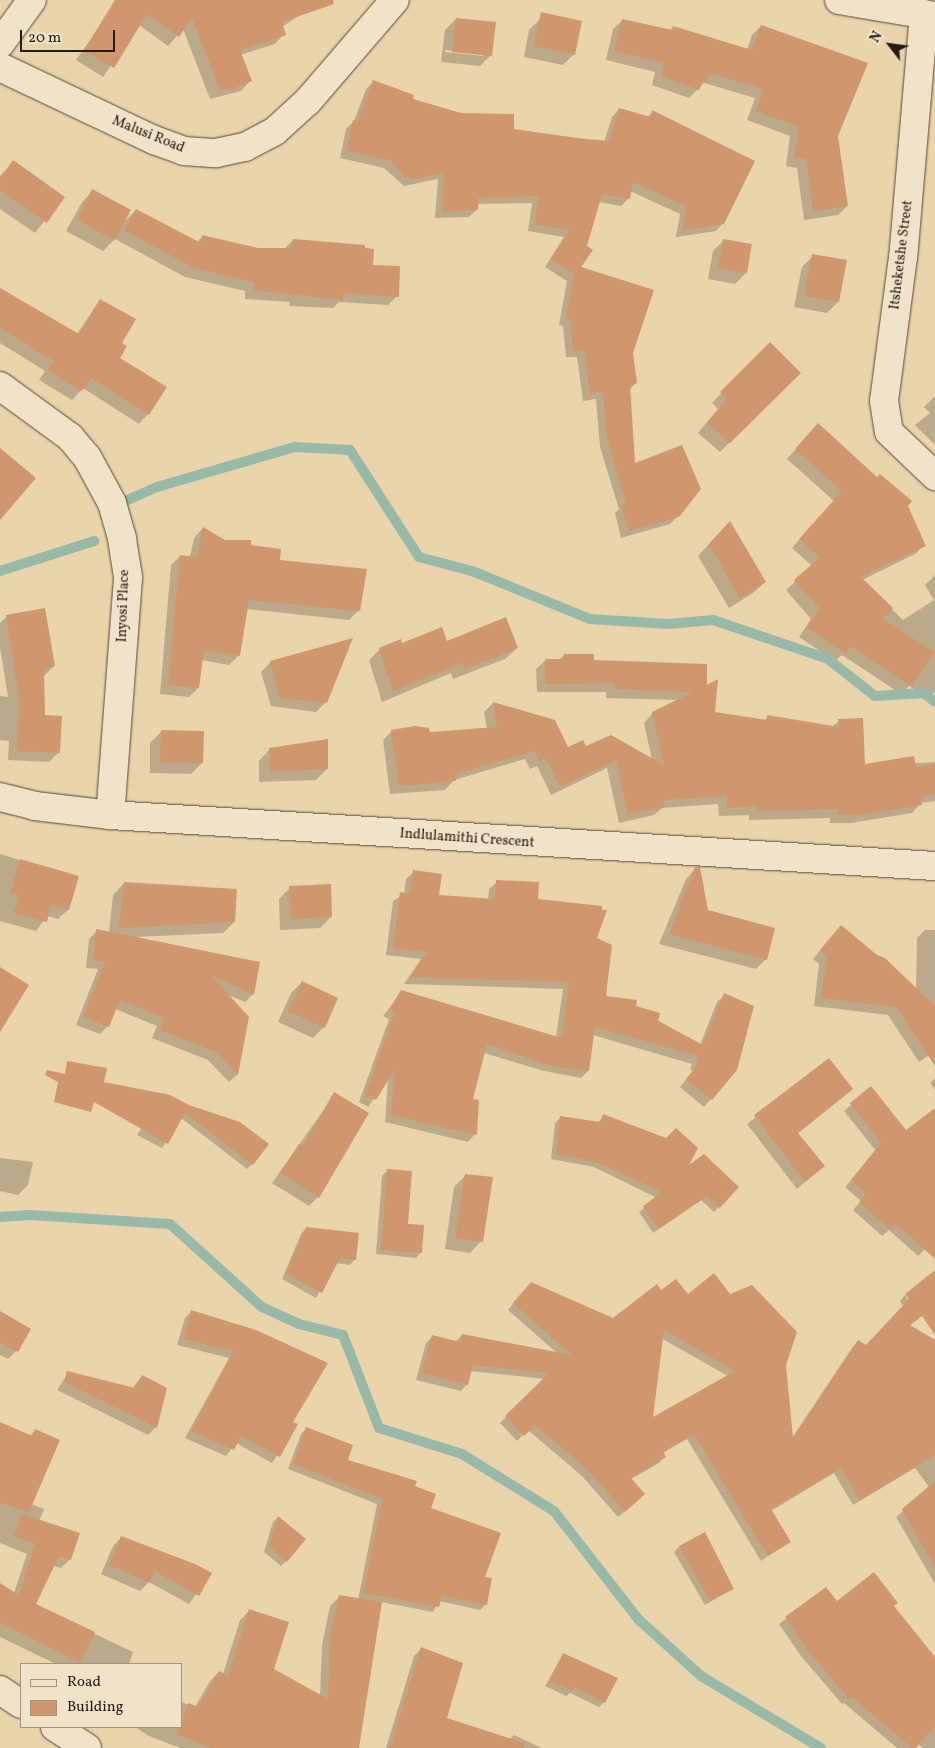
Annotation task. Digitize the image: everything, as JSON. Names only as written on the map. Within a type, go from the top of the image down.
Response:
[{"type":"street","points":[[0,44],[32,0]]},
{"type":"street","name":"Malusi Road","points":[[0,67],[154,140],[184,151],[216,153],[245,147],[274,131],[308,101],[395,0]]},
{"type":"street","points":[[838,0],[930,15]]},
{"type":"street","name":"Itsheketshe Street","points":[[930,15],[903,257],[884,401],[889,432],[935,476]]},
{"type":"street","name":"Inyosi Place","points":[[0,386],[70,437],[87,456],[112,503],[122,539],[128,578],[110,815]]},
{"type":"street","name":"Indlulamithi Crescent","points":[[0,797],[35,806],[110,815],[935,866]]},
{"type":"street","points":[[0,1690],[20,1703]]},
{"type":"street","points":[[57,1728],[87,1748]]},
{"type":"building","points":[[115,0],[333,0],[334,4],[282,22],[286,35],[240,50],[252,81],[230,90],[220,90],[192,18],[179,37],[147,14],[114,68],[84,50]]},
{"type":"building","points":[[541,12],[582,21],[575,55],[534,46]]},
{"type":"building","points":[[456,18],[496,22],[492,56],[452,52]]},
{"type":"building","points":[[622,19],[672,30],[673,26],[752,50],[761,25],[868,63],[838,136],[848,206],[813,211],[806,159],[794,157],[799,127],[756,111],[763,89],[709,73],[707,82],[703,81],[699,90],[661,76],[664,63],[614,51]]},
{"type":"building","points":[[373,80],[414,95],[413,99],[461,113],[514,114],[514,129],[577,138],[609,141],[619,108],[651,117],[652,110],[755,161],[724,224],[683,230],[686,206],[633,182],[630,199],[602,194],[587,246],[593,250],[581,267],[654,290],[633,353],[637,383],[630,385],[635,463],[682,445],[701,489],[679,517],[629,531],[621,505],[626,503],[607,439],[603,392],[590,394],[584,350],[573,351],[570,319],[566,318],[574,274],[551,259],[570,230],[534,224],[539,196],[478,198],[478,210],[442,212],[444,173],[412,179],[405,177],[391,161],[347,151],[353,120],[358,121]]},
{"type":"building","points":[[13,160],[65,197],[47,223],[0,190],[0,179]]},
{"type":"building","points":[[92,189],[131,210],[115,240],[77,220]]},
{"type":"building","points":[[136,209],[201,243],[202,235],[258,248],[291,248],[293,239],[365,245],[365,248],[374,249],[373,265],[400,266],[399,297],[344,293],[343,300],[254,290],[254,282],[194,268],[124,230]]},
{"type":"building","points":[[723,239],[752,244],[747,273],[718,268]]},
{"type":"building","points":[[812,254],[847,260],[839,302],[804,296]]},
{"type":"building","points":[[0,288],[79,334],[100,299],[136,319],[122,343],[127,346],[120,358],[167,387],[149,415],[91,378],[82,391],[48,370],[54,361],[0,328]]},
{"type":"building","points":[[770,342],[801,373],[730,443],[707,423],[727,399],[720,392]]},
{"type":"building","points":[[818,423],[877,477],[880,474],[912,501],[908,506],[926,546],[861,577],[893,608],[883,619],[934,652],[911,686],[850,646],[845,653],[807,628],[820,609],[794,580],[820,557],[799,539],[842,491],[795,449]]},
{"type":"building","points":[[0,448],[36,478],[0,520]]},
{"type":"building","points":[[730,521],[766,582],[740,598],[709,544]]},
{"type":"building","points":[[203,527],[225,540],[251,540],[251,545],[281,549],[280,560],[367,569],[360,611],[249,600],[240,656],[204,650],[199,688],[168,685],[180,555],[197,557]]},
{"type":"building","points":[[45,608],[55,666],[44,668],[45,715],[62,716],[60,753],[17,751],[19,698],[6,615]]},
{"type":"building","points":[[506,617],[518,648],[465,669],[462,663],[393,691],[379,648],[401,639],[402,643],[442,627],[447,641]]},
{"type":"building","points":[[353,638],[327,703],[280,698],[270,661]]},
{"type":"building","points":[[564,654],[594,654],[594,660],[707,664],[707,685],[718,679],[715,712],[767,720],[767,715],[839,727],[838,719],[863,718],[865,764],[914,756],[916,767],[935,764],[935,794],[921,797],[922,805],[861,815],[838,814],[839,809],[757,811],[757,806],[727,808],[727,796],[663,800],[665,807],[628,814],[616,760],[560,787],[546,758],[539,761],[534,751],[455,774],[456,781],[399,786],[391,730],[415,726],[429,728],[430,732],[497,727],[493,702],[555,720],[568,747],[583,740],[586,746],[611,735],[664,765],[652,712],[693,692],[615,689],[615,683],[545,684],[545,659],[563,659]]},
{"type":"building","points":[[161,730],[204,731],[203,763],[160,762]]},
{"type":"building","points":[[328,739],[328,769],[270,771],[269,748]]},
{"type":"building","points":[[20,859],[79,876],[69,910],[51,905],[47,922],[14,913],[19,896],[10,893]]},
{"type":"building","points":[[695,867],[700,867],[708,910],[775,928],[767,960],[669,934]]},
{"type":"building","points":[[413,870],[442,874],[439,895],[495,899],[496,880],[539,882],[538,899],[602,906],[602,910],[607,910],[597,938],[612,945],[606,996],[637,1000],[636,1006],[660,1013],[658,1021],[703,1045],[724,993],[754,1006],[737,1070],[712,1100],[686,1079],[699,1063],[696,1062],[699,1056],[595,1027],[589,1071],[551,1066],[487,1044],[473,1099],[479,1100],[477,1135],[391,1115],[395,1069],[376,1100],[365,1095],[395,1012],[390,1008],[401,990],[562,1038],[569,982],[410,977],[427,952],[393,948],[400,892],[410,894]]},
{"type":"building","points":[[124,882],[237,889],[235,922],[119,928]]},
{"type":"building","points":[[331,884],[332,917],[291,919],[289,886]]},
{"type":"building","points":[[841,925],[877,955],[885,958],[935,1006],[935,1066],[896,1007],[821,998],[827,955],[820,950]]},
{"type":"building","points":[[96,929],[260,962],[254,995],[211,975],[249,1017],[238,1075],[216,1052],[160,1030],[164,1018],[120,1000],[109,1027],[83,1017],[105,962],[93,961]]},
{"type":"building","points":[[0,967],[29,985],[0,1032]]},
{"type":"building","points":[[302,981],[338,998],[325,1028],[288,1011]]},
{"type":"building","points":[[829,1058],[853,1089],[798,1133],[825,1166],[805,1182],[754,1115]]},
{"type":"building","points":[[67,1061],[107,1068],[104,1082],[170,1095],[189,1105],[240,1122],[269,1144],[253,1165],[185,1113],[168,1144],[94,1102],[91,1112],[54,1102],[58,1082],[45,1075],[47,1070],[65,1074]]},
{"type":"building","points":[[871,1086],[906,1130],[935,1108],[935,1259],[896,1224],[890,1230],[859,1202],[866,1194],[851,1180],[881,1143],[850,1103]]},
{"type":"building","points":[[334,1092],[369,1113],[319,1198],[280,1173],[299,1144],[303,1146]]},
{"type":"building","points":[[603,1114],[666,1138],[676,1128],[698,1148],[689,1165],[704,1154],[739,1187],[720,1208],[707,1196],[659,1229],[643,1206],[662,1192],[599,1163],[556,1154],[560,1116],[600,1122]]},
{"type":"building","points":[[387,1169],[412,1171],[408,1224],[424,1225],[422,1253],[381,1250]]},
{"type":"building","points":[[465,1174],[493,1177],[483,1242],[455,1238]]},
{"type":"building","points":[[306,1227],[359,1233],[356,1260],[340,1258],[322,1293],[286,1274]]},
{"type":"building","points":[[935,1270],[935,1335],[922,1316],[910,1325],[935,1340],[935,1455],[860,1500],[841,1468],[771,1509],[791,1542],[768,1556],[694,1434],[663,1451],[666,1457],[631,1478],[645,1494],[625,1512],[588,1470],[535,1425],[524,1436],[505,1416],[549,1373],[473,1365],[468,1385],[422,1373],[432,1335],[460,1342],[462,1334],[572,1355],[513,1303],[531,1282],[613,1318],[657,1284],[661,1290],[676,1279],[688,1294],[714,1273],[730,1294],[752,1285],[797,1332],[786,1365],[793,1438],[858,1340],[866,1345],[909,1299],[905,1294]],"holes":[[[664,1330],[735,1371],[653,1417]]]},
{"type":"building","points":[[191,1310],[256,1330],[328,1363],[293,1422],[298,1424],[280,1457],[241,1436],[234,1450],[191,1431],[234,1351],[184,1339]]},
{"type":"building","points":[[0,1311],[31,1329],[18,1352],[0,1342]]},
{"type":"building","points":[[67,1371],[135,1388],[142,1375],[167,1388],[157,1428],[64,1382]]},
{"type":"building","points":[[0,1422],[32,1436],[35,1429],[60,1440],[29,1512],[0,1503]]},
{"type":"building","points":[[306,1427],[353,1445],[348,1460],[417,1481],[415,1486],[436,1494],[431,1508],[501,1533],[485,1577],[492,1578],[487,1605],[442,1596],[439,1607],[363,1593],[382,1499],[293,1464]]},
{"type":"building","points":[[935,1481],[935,1567],[902,1509]]},
{"type":"building","points":[[22,1514],[80,1533],[71,1560],[59,1556],[36,1604],[95,1632],[80,1663],[0,1622],[0,1583],[19,1595],[35,1544],[14,1536]]},
{"type":"building","points":[[278,1516],[306,1539],[287,1562],[269,1546]]},
{"type":"building","points":[[705,1532],[734,1589],[710,1601],[679,1546]]},
{"type":"building","points":[[121,1536],[195,1564],[212,1573],[199,1596],[155,1571],[150,1583],[109,1565]]},
{"type":"building","points":[[874,1572],[898,1603],[894,1606],[935,1657],[935,1726],[916,1748],[912,1748],[852,1697],[849,1699],[807,1649],[785,1617],[826,1587],[837,1601]]},
{"type":"building","points":[[339,1595],[382,1602],[359,1748],[212,1748],[176,1734],[182,1728],[188,1703],[198,1707],[219,1671],[228,1676],[249,1609],[289,1622],[274,1669],[328,1699],[330,1635]]},
{"type":"building","points":[[421,1647],[463,1663],[447,1718],[524,1743],[524,1748],[390,1748]]},
{"type":"building","points":[[563,1653],[618,1678],[605,1703],[575,1687],[573,1691],[550,1681]]},
{"type":"waterway","points":[[123,502],[157,487],[295,447],[350,450],[419,557],[472,571],[590,619],[668,624],[713,620],[828,659],[875,696],[924,693],[935,702]]},
{"type":"waterway","points":[[0,571],[94,541]]},
{"type":"waterway","points":[[0,1217],[30,1215],[170,1224],[262,1307],[299,1324],[343,1335],[379,1428],[462,1454],[554,1511],[638,1619],[701,1676],[821,1748]]}]
